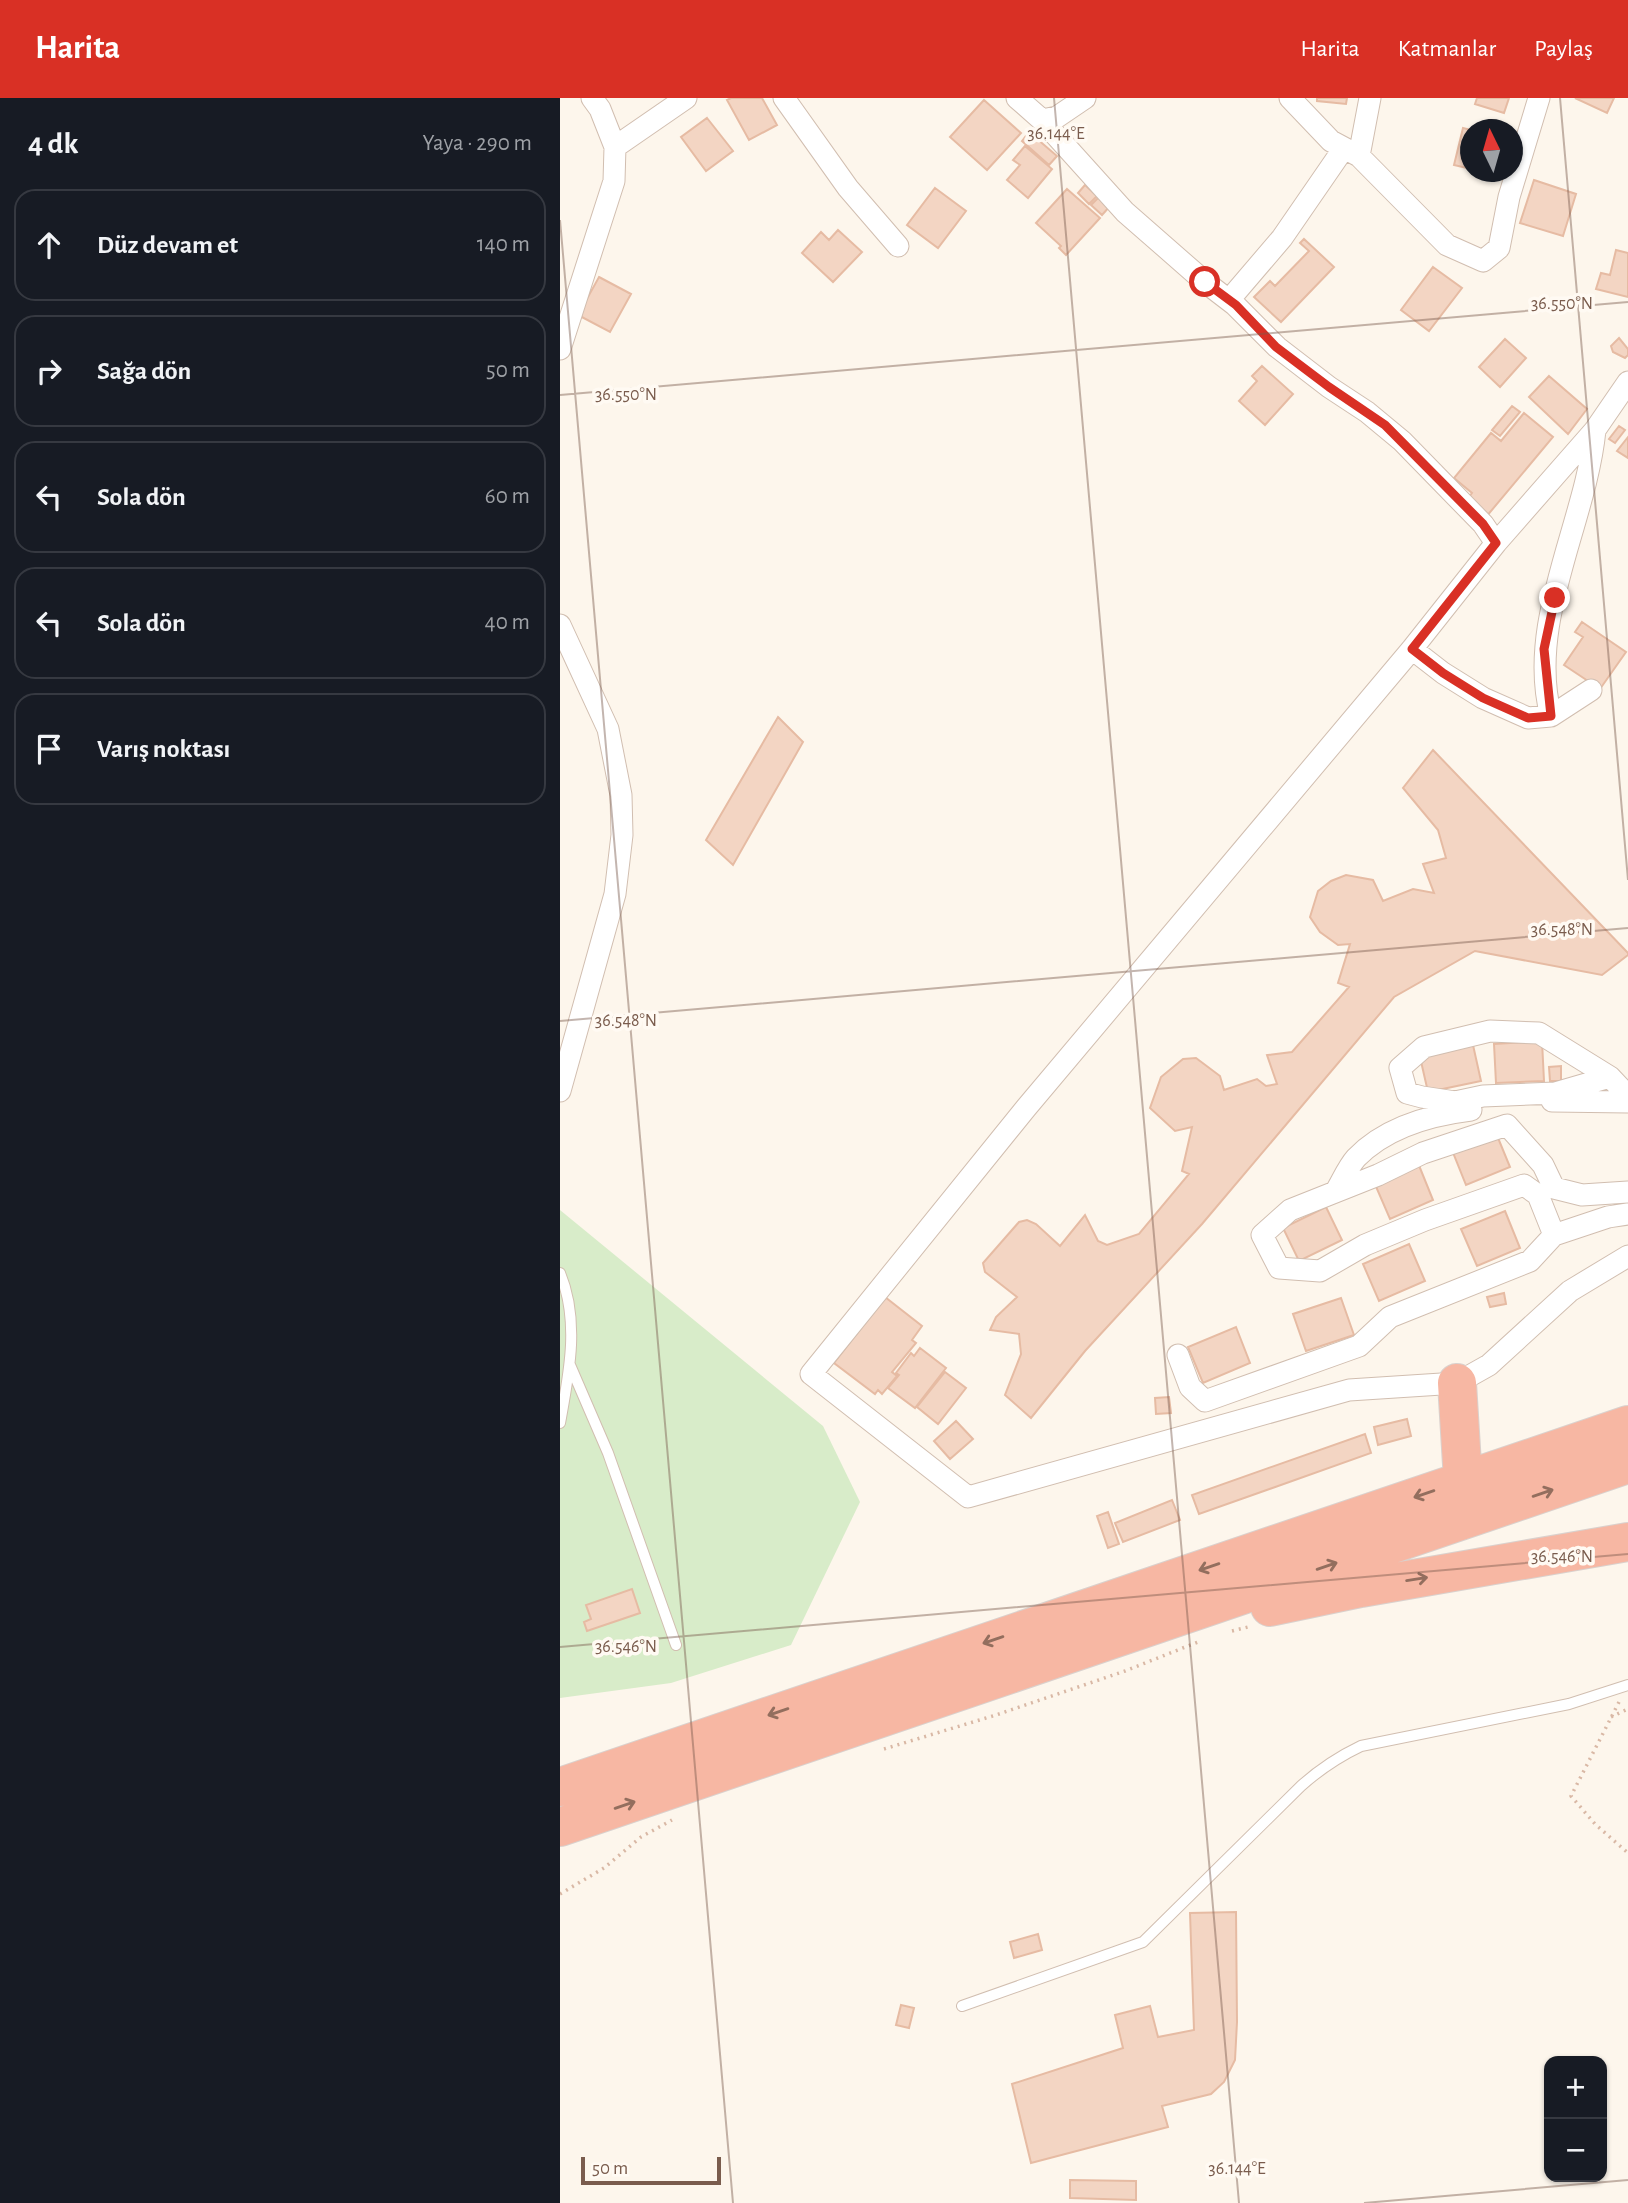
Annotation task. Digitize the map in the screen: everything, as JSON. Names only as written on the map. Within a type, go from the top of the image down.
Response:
[{"type":"highway","points":[[1457,1383],[1463,1481]]},
{"type":"highway","points":[[560,1787],[1628,1425]]},
{"type":"highway","points":[[560,1827],[1628,1464]]},
{"type":"highway","points":[[785,1750],[1234,1614],[1361,1588],[1628,1542]]},
{"type":"street","points":[[560,349],[612,190],[616,165],[615,147],[600,109],[592,98]]},
{"type":"street","points":[[615,147],[686,98]]},
{"type":"street","points":[[784,98],[848,188],[898,246]]},
{"type":"street","points":[[1017,98],[1042,120],[1125,212],[1229,300],[1276,347],[1385,425],[1483,524],[1496,543]]},
{"type":"street","points":[[1042,120],[1057,117],[1085,98]]},
{"type":"street","points":[[1290,98],[1331,141],[1351,152],[1447,245],[1483,261],[1499,248],[1509,197],[1539,98]]},
{"type":"street","points":[[1229,300],[1351,152],[1370,98]]},
{"type":"street","points":[[1628,382],[1595,430],[1496,543],[1412,649],[1026,1108],[811,1374],[968,1497],[1349,1390],[1457,1383],[1489,1365],[1570,1291],[1628,1256]]},
{"type":"street","points":[[1551,716],[1544,649],[1555,598],[1592,464],[1595,430]]},
{"type":"street","points":[[560,625],[608,729],[621,795],[622,835],[615,894],[560,1091]]},
{"type":"street","points":[[1412,649],[1443,673],[1483,698],[1528,718],[1551,716],[1591,690]]},
{"type":"street","points":[[1610,1077],[1555,1093],[1483,1096],[1455,1102],[1407,1093],[1400,1068],[1424,1047],[1490,1031],[1539,1033],[1610,1077],[1628,1096]]},
{"type":"street","points":[[1336,1191],[1356,1159],[1393,1130],[1451,1113],[1556,1101],[1628,1102]]},
{"type":"street","points":[[1554,1234],[1538,1195],[1524,1185],[1424,1220],[1365,1245],[1320,1271],[1279,1268],[1262,1235],[1290,1210],[1378,1175],[1423,1153],[1507,1125],[1543,1165],[1554,1188],[1582,1195],[1628,1192]]},
{"type":"street","points":[[1178,1355],[1190,1387],[1205,1401],[1359,1346],[1390,1317],[1530,1261],[1554,1234],[1608,1217],[1628,1214]]},
{"type":"lane","points":[[560,1273],[570,1311],[570,1365],[560,1423]]},
{"type":"lane","points":[[570,1365],[608,1453],[676,1645]]},
{"type":"lane","points":[[962,2006],[1143,1942],[1301,1786],[1341,1755],[1361,1746],[1569,1704],[1628,1685]]},
{"type":"path","points":[[1222,1633],[1259,1624]]},
{"type":"path","points":[[876,1751],[996,1715],[1125,1671],[1209,1638]]},
{"type":"path","points":[[1628,1685],[1571,1796],[1595,1824],[1628,1852]]},
{"type":"path","points":[[1611,1717],[1628,1709]]},
{"type":"path","points":[[560,1894],[604,1868],[641,1838],[678,1817]]},
{"type":"green space","points":[[560,1210],[823,1426],[860,1502],[791,1645],[671,1683],[560,1698]]},
{"type":"building","points":[[762,98],[777,125],[749,140],[727,100]]},
{"type":"building","points":[[1317,98],[1347,98],[1346,104],[1317,101]]},
{"type":"building","points":[[1477,98],[1509,98],[1504,113],[1475,104]]},
{"type":"building","points":[[1575,98],[1614,98],[1607,113]]},
{"type":"building","points":[[984,100],[1021,133],[987,170],[950,137]]},
{"type":"building","points":[[707,118],[733,151],[706,171],[681,137]]},
{"type":"building","points":[[1029,132],[1057,156],[1049,165],[1022,141]]},
{"type":"building","points":[[1460,140],[1460,166],[1454,165]]},
{"type":"building","points":[[1025,146],[1052,169],[1028,198],[1007,180],[1020,165],[1013,160]]},
{"type":"building","points":[[1534,180],[1576,194],[1563,236],[1520,223]]},
{"type":"building","points":[[1085,185],[1097,196],[1089,204],[1078,193]]},
{"type":"building","points":[[935,188],[966,211],[938,248],[907,225]]},
{"type":"building","points":[[1067,189],[1100,218],[1066,255],[1059,248],[1061,246],[1036,223]]},
{"type":"building","points":[[1099,197],[1110,206],[1102,215],[1091,205]]},
{"type":"building","points":[[838,230],[862,252],[833,282],[802,253],[821,232],[829,240]]},
{"type":"building","points":[[1304,239],[1334,267],[1281,322],[1254,297],[1270,281],[1275,286],[1309,251],[1300,243]]},
{"type":"building","points":[[1616,250],[1628,253],[1628,297],[1596,289],[1601,273],[1610,275]]},
{"type":"building","points":[[1433,267],[1462,288],[1429,331],[1401,310]]},
{"type":"building","points":[[599,277],[631,294],[610,332],[578,315]]},
{"type":"building","points":[[1619,338],[1628,349],[1625,358],[1613,352],[1611,346]]},
{"type":"building","points":[[1505,339],[1526,358],[1500,387],[1479,367]]},
{"type":"building","points":[[1262,366],[1293,394],[1265,425],[1239,401],[1257,381],[1252,376]]},
{"type":"building","points":[[1549,376],[1587,409],[1568,434],[1529,397]]},
{"type":"building","points":[[1512,406],[1520,412],[1500,436],[1492,430]]},
{"type":"building","points":[[1524,413],[1553,437],[1486,517],[1466,501],[1472,493],[1454,478],[1491,433],[1501,441]]},
{"type":"building","points":[[1619,426],[1625,430],[1615,443],[1609,439]]},
{"type":"building","points":[[1628,437],[1628,458],[1617,451]]},
{"type":"building","points":[[1582,622],[1626,652],[1600,689],[1564,665],[1583,637],[1575,632]]},
{"type":"building","points":[[778,717],[803,742],[733,865],[706,840]]},
{"type":"building","points":[[1433,750],[1628,955],[1602,975],[1475,951],[1394,997],[1202,1224],[1085,1351],[1031,1418],[1005,1395],[1021,1354],[1019,1334],[990,1330],[996,1317],[1017,1297],[985,1272],[983,1263],[1019,1222],[1027,1220],[1036,1224],[1060,1246],[1085,1215],[1098,1241],[1107,1245],[1139,1234],[1189,1174],[1182,1171],[1192,1127],[1175,1131],[1150,1108],[1161,1077],[1183,1059],[1196,1058],[1220,1076],[1224,1090],[1257,1079],[1266,1086],[1277,1084],[1267,1055],[1292,1052],[1349,987],[1338,983],[1350,944],[1338,945],[1320,932],[1310,917],[1318,891],[1331,881],[1346,875],[1373,880],[1383,901],[1413,889],[1434,893],[1423,864],[1446,858],[1438,830],[1403,788]]},
{"type":"building","points":[[1542,1041],[1544,1081],[1496,1083],[1494,1044]]},
{"type":"building","points":[[1473,1045],[1481,1081],[1428,1092],[1420,1057]]},
{"type":"building","points":[[1561,1066],[1561,1081],[1550,1081],[1549,1067]]},
{"type":"building","points":[[1496,1133],[1510,1167],[1466,1185],[1452,1150]]},
{"type":"building","points":[[1418,1163],[1433,1200],[1390,1219],[1374,1182]]},
{"type":"building","points":[[1326,1207],[1342,1240],[1299,1261],[1283,1228]]},
{"type":"building","points":[[1505,1211],[1520,1248],[1477,1266],[1461,1229]]},
{"type":"building","points":[[1409,1244],[1425,1281],[1379,1301],[1363,1264]]},
{"type":"building","points":[[1504,1293],[1506,1304],[1490,1307],[1487,1297]]},
{"type":"building","points":[[885,1297],[922,1326],[912,1340],[916,1343],[892,1372],[897,1376],[882,1394],[878,1390],[875,1394],[834,1363]]},
{"type":"building","points":[[1341,1298],[1354,1335],[1306,1351],[1293,1314]]},
{"type":"building","points":[[1236,1327],[1250,1363],[1203,1383],[1188,1347]]},
{"type":"building","points":[[920,1348],[946,1368],[915,1408],[888,1388],[911,1353],[914,1356]]},
{"type":"building","points":[[945,1372],[966,1388],[938,1424],[917,1407]]},
{"type":"building","points":[[1169,1397],[1171,1413],[1156,1414],[1155,1398]]},
{"type":"building","points":[[1407,1419],[1411,1436],[1378,1445],[1374,1427]]},
{"type":"building","points":[[956,1421],[973,1439],[950,1459],[934,1441]]},
{"type":"building","points":[[1365,1434],[1371,1453],[1199,1514],[1192,1495]]},
{"type":"building","points":[[1172,1500],[1180,1520],[1123,1542],[1115,1523]]},
{"type":"building","points":[[1108,1512],[1119,1544],[1108,1548],[1097,1516]]},
{"type":"building","points":[[632,1589],[640,1613],[587,1631],[584,1622],[591,1619],[586,1605]]},
{"type":"building","points":[[1236,1912],[1235,2060],[1224,2082],[1211,2094],[1162,2106],[1168,2127],[1031,2163],[1012,2084],[1123,2048],[1115,2015],[1150,2006],[1158,2037],[1194,2030],[1190,1913]]},
{"type":"building","points":[[1038,1934],[1042,1950],[1014,1958],[1010,1942]]},
{"type":"building","points":[[901,2005],[914,2008],[909,2028],[896,2025]]},
{"type":"building","points":[[1070,2180],[1136,2181],[1136,2200],[1070,2198]]},
{"type":"route","points":[[1205,282],[1236,305],[1276,347],[1402,440],[1451,494],[1483,524],[1496,543],[1412,649],[1443,673],[1483,698],[1528,718],[1551,716],[1544,649],[1555,598]]}]
